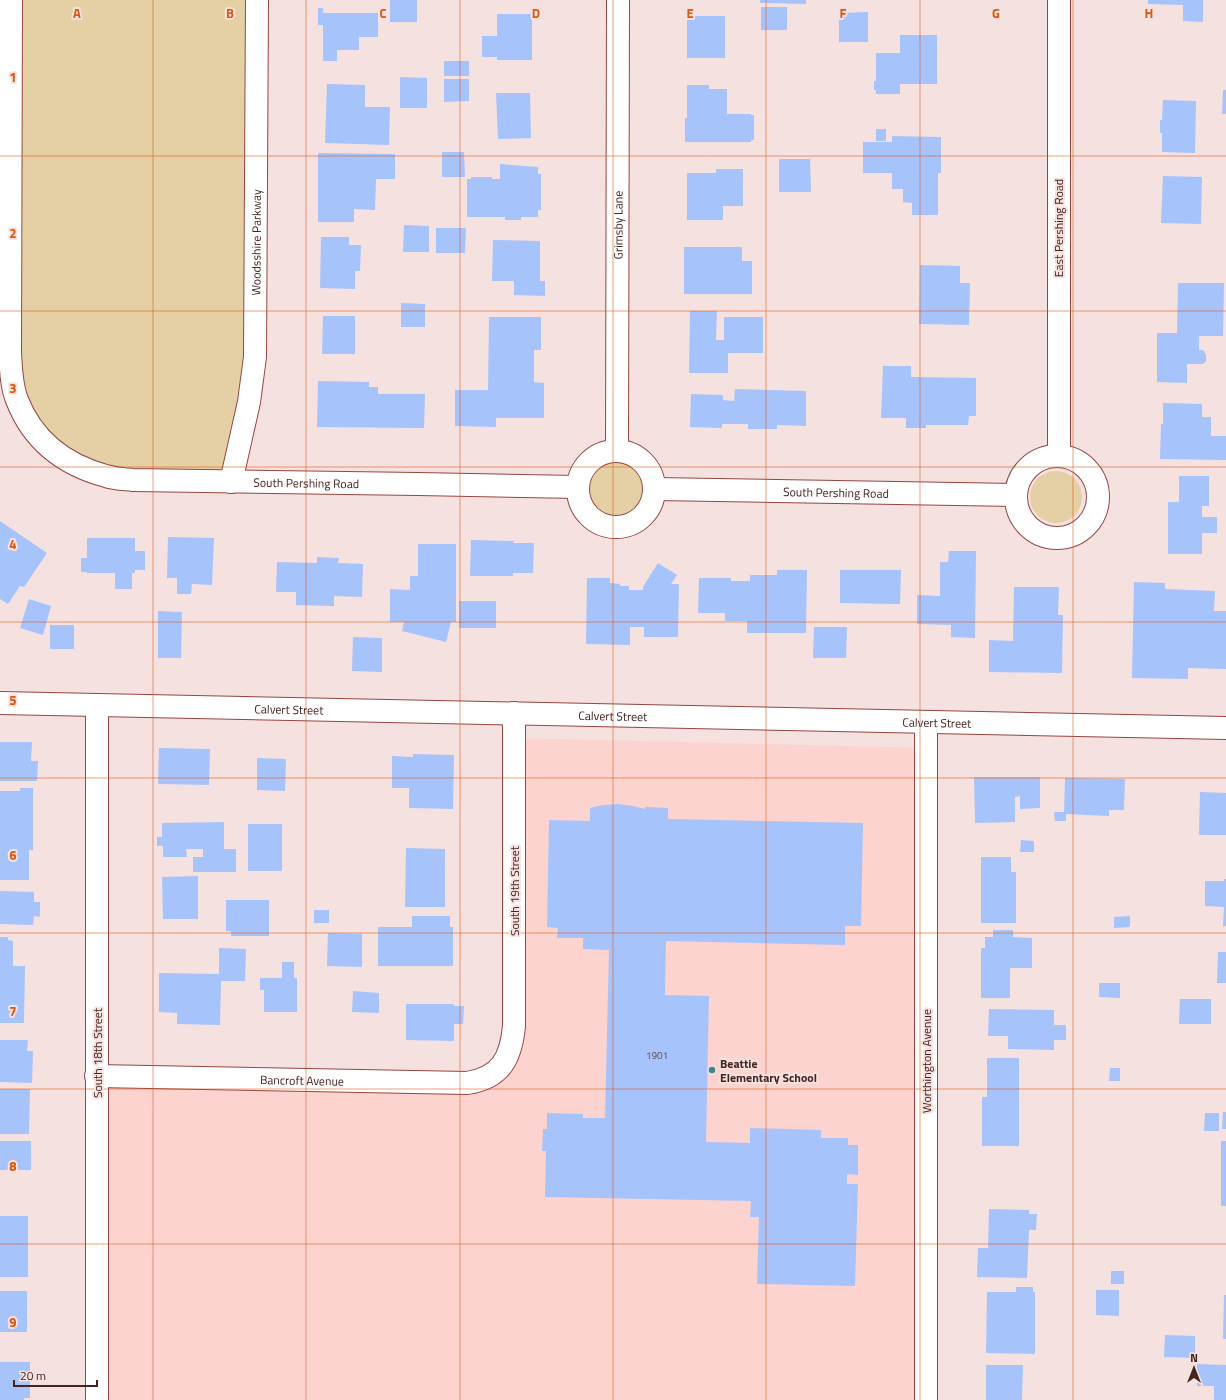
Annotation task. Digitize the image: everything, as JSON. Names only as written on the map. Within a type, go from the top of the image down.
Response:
[{"type":"street","name":"South Pershing Road","points":[[11,0],[10,352],[12,377],[17,400],[29,425],[44,443],[63,458],[84,469],[107,476],[133,480],[578,488]]},
{"type":"street","name":"Woodsshire Parkway","points":[[231,482],[249,402],[255,357],[257,0]]},
{"type":"street","name":"Grimsby Lane","points":[[617,451],[618,0]]},
{"type":"street","name":"East Pershing Road","points":[[1059,0],[1059,456]]},
{"type":"street","points":[[617,451],[625,452],[637,457],[647,466],[653,478],[655,489],[652,504],[645,515],[635,522],[625,526],[608,526],[596,521],[588,514],[582,506],[578,488],[582,473],[587,465],[599,455],[617,451]]},
{"type":"street","points":[[1059,456],[1072,459],[1084,466],[1093,476],[1098,488],[1098,502],[1094,515],[1086,526],[1075,534],[1064,538],[1051,538],[1040,534],[1030,527],[1022,518],[1016,495],[1023,475],[1030,467],[1038,461],[1048,457],[1059,456]]},
{"type":"street","name":"South Pershing Road","points":[[655,489],[1016,495]]},
{"type":"street","name":"Calvert Street","points":[[0,703],[1226,728]]},
{"type":"street","name":"South 18th Street","points":[[97,705],[97,1400]]},
{"type":"street","name":"South 19th Street","points":[[502,1066],[509,1053],[514,1026],[514,713]]},
{"type":"street","name":"Worthington Avenue","points":[[926,722],[926,1400]]},
{"type":"street","name":"Bancroft Avenue","points":[[96,1076],[467,1083],[480,1081],[493,1074],[502,1066]]},
{"type":"shaded area","points":[[11,0],[257,0],[255,357],[231,482],[133,480],[44,443],[10,352]]},
{"type":"shaded area","points":[[611,461],[621,461],[631,465],[639,473],[643,483],[643,493],[639,503],[631,511],[621,515],[611,515],[601,511],[593,503],[589,493],[589,483],[593,473],[601,465]]},
{"type":"shaded area","points":[[1051,471],[1061,471],[1075,478],[1082,492],[1082,502],[1075,516],[1061,523],[1051,523],[1041,519],[1034,512],[1030,502],[1030,492],[1034,482],[1041,475]]},
{"type":"shaded area","name":"Beattie Elementary School","points":[[514,738],[926,748],[926,1400],[97,1400],[96,1076],[447,1083],[502,1066]]},
{"type":"building","points":[[390,0],[417,0],[417,22],[390,22]]},
{"type":"building","points":[[760,0],[806,0],[806,4],[760,3]]},
{"type":"building","points":[[1148,0],[1203,0],[1203,22],[1183,21],[1183,5],[1148,4]]},
{"type":"building","points":[[761,7],[787,7],[787,30],[761,30]]},
{"type":"building","points":[[318,8],[323,8],[323,13],[378,13],[378,37],[359,37],[359,50],[337,50],[337,61],[323,61],[323,25],[318,25]]},
{"type":"building","points":[[868,12],[868,42],[839,42],[839,13]]},
{"type":"building","points":[[497,14],[532,14],[532,60],[497,60],[497,57],[482,57],[482,36],[497,36]]},
{"type":"building","points":[[687,16],[725,16],[725,58],[687,58]]},
{"type":"building","points":[[900,35],[937,35],[937,84],[900,84],[900,94],[876,94],[876,90],[874,90],[874,81],[876,81],[876,53],[900,53]]},
{"type":"building","points":[[444,61],[469,61],[469,76],[444,76]]},
{"type":"building","points":[[400,77],[427,78],[427,108],[400,108]]},
{"type":"building","points":[[444,79],[469,79],[469,101],[444,102]]},
{"type":"building","points":[[327,84],[365,85],[365,107],[390,107],[389,145],[325,143]]},
{"type":"building","points":[[687,85],[709,85],[709,89],[727,89],[727,114],[754,115],[754,140],[751,140],[751,142],[685,142]]},
{"type":"building","points":[[1223,90],[1226,90],[1226,114],[1222,114]]},
{"type":"building","points":[[496,93],[530,93],[531,138],[498,139]]},
{"type":"building","points":[[1163,100],[1196,101],[1195,153],[1162,152],[1160,120],[1162,120]]},
{"type":"building","points":[[876,129],[886,129],[886,141],[876,141]]},
{"type":"building","points":[[892,136],[941,137],[941,173],[938,173],[938,215],[912,215],[912,203],[903,202],[903,189],[892,189],[892,173],[863,173],[863,142],[892,142]]},
{"type":"building","points":[[442,152],[464,152],[465,177],[442,177]]},
{"type":"building","points":[[318,153],[395,154],[395,179],[376,179],[375,210],[354,209],[354,222],[318,222]]},
{"type":"building","points":[[779,159],[810,159],[811,192],[779,192]]},
{"type":"building","points":[[500,164],[538,167],[538,174],[541,174],[541,210],[538,210],[538,217],[521,217],[521,220],[505,220],[505,217],[467,217],[467,179],[471,179],[471,177],[492,177],[492,179],[500,179]]},
{"type":"building","points":[[716,169],[743,169],[743,206],[723,206],[723,220],[687,220],[687,173],[716,173]]},
{"type":"building","points":[[1163,176],[1202,177],[1201,224],[1161,223]]},
{"type":"building","points":[[404,225],[429,226],[429,252],[403,252]]},
{"type":"building","points":[[436,228],[466,228],[465,253],[436,253]]},
{"type":"building","points":[[321,237],[349,237],[349,245],[361,245],[360,271],[355,271],[355,289],[320,288]]},
{"type":"building","points":[[493,240],[540,241],[540,281],[545,281],[545,296],[514,295],[514,281],[492,281]]},
{"type":"building","points":[[684,247],[742,247],[742,261],[752,261],[752,294],[684,294]]},
{"type":"building","points":[[920,265],[960,266],[960,283],[970,283],[969,325],[919,324]]},
{"type":"building","points":[[1178,283],[1224,283],[1223,336],[1199,336],[1199,350],[1203,350],[1206,355],[1206,361],[1203,364],[1187,364],[1187,383],[1157,382],[1157,333],[1177,333]]},
{"type":"building","points":[[401,303],[425,304],[425,327],[401,327]]},
{"type":"building","points":[[690,311],[717,311],[716,340],[724,340],[724,317],[763,317],[763,353],[728,353],[728,373],[689,373]]},
{"type":"building","points":[[323,316],[355,316],[355,354],[322,354]]},
{"type":"building","points":[[489,317],[541,317],[541,350],[534,350],[534,382],[544,383],[544,418],[496,418],[496,427],[455,426],[455,390],[488,390]]},
{"type":"building","points":[[883,366],[911,366],[911,377],[976,378],[976,416],[969,416],[968,425],[926,425],[926,428],[906,428],[906,418],[881,418]]},
{"type":"building","points":[[318,381],[369,382],[369,387],[378,387],[378,394],[425,394],[424,428],[317,427]]},
{"type":"building","points":[[735,389],[806,391],[806,426],[777,425],[777,429],[748,429],[748,424],[722,424],[722,428],[690,427],[691,394],[723,395],[723,400],[734,401]]},
{"type":"building","points":[[1163,403],[1202,404],[1202,417],[1211,417],[1211,436],[1226,436],[1226,460],[1160,459]]},
{"type":"building","points":[[1179,476],[1209,476],[1209,506],[1202,506],[1202,517],[1217,517],[1217,533],[1202,533],[1202,554],[1168,554],[1168,502],[1179,502]]},
{"type":"building","points":[[0,521],[47,553],[24,587],[20,586],[8,604],[0,599]]},
{"type":"building","points":[[168,537],[214,538],[212,585],[192,584],[191,594],[177,594],[177,578],[167,578]]},
{"type":"building","points":[[87,538],[135,538],[135,551],[145,551],[145,570],[135,570],[135,573],[132,573],[132,589],[115,589],[115,573],[81,572],[81,558],[87,558]]},
{"type":"building","points":[[471,540],[534,543],[533,573],[513,573],[513,576],[470,576]]},
{"type":"building","points":[[418,544],[456,544],[456,622],[451,622],[446,642],[402,631],[404,622],[390,622],[390,589],[410,590],[410,576],[418,576]]},
{"type":"building","points":[[949,551],[976,551],[975,638],[951,637],[951,625],[917,624],[917,595],[940,596],[940,562],[948,562]]},
{"type":"building","points":[[317,557],[339,558],[338,563],[363,564],[362,597],[334,596],[334,606],[296,605],[296,592],[276,592],[277,562],[317,563]]},
{"type":"building","points":[[658,563],[677,575],[671,584],[679,584],[678,637],[644,637],[644,627],[630,627],[630,645],[586,644],[587,578],[610,578],[610,583],[620,584],[620,586],[629,586],[629,590],[643,590],[643,587]]},
{"type":"building","points":[[777,570],[807,570],[806,633],[747,633],[747,621],[725,621],[725,613],[698,613],[699,578],[731,578],[731,581],[750,581],[750,575],[777,575]]},
{"type":"building","points":[[840,570],[901,570],[900,604],[840,603]]},
{"type":"building","points":[[1134,582],[1165,583],[1165,589],[1215,591],[1214,611],[1226,611],[1226,669],[1188,668],[1188,679],[1132,678]]},
{"type":"building","points":[[1014,587],[1059,587],[1058,615],[1063,615],[1062,673],[989,672],[989,640],[1013,641]]},
{"type":"building","points":[[29,599],[51,606],[43,635],[20,628]]},
{"type":"building","points":[[459,601],[496,601],[496,628],[459,628]]},
{"type":"building","points":[[158,611],[182,612],[181,658],[158,658]]},
{"type":"building","points":[[50,625],[74,625],[74,649],[50,649]]},
{"type":"building","points":[[814,627],[847,627],[846,658],[813,658]]},
{"type":"building","points":[[353,637],[382,638],[382,672],[352,671]]},
{"type":"building","points":[[0,742],[32,742],[31,761],[38,761],[37,781],[0,781]]},
{"type":"building","points":[[159,748],[210,749],[209,785],[158,784]]},
{"type":"building","points":[[413,754],[454,755],[453,809],[409,808],[409,788],[392,788],[392,756],[413,757]]},
{"type":"building","points":[[257,758],[286,759],[285,791],[257,790]]},
{"type":"building","points":[[974,777],[1040,777],[1040,808],[1020,809],[1020,796],[1015,797],[1015,822],[975,823]]},
{"type":"building","points":[[1065,778],[1125,779],[1124,810],[1109,810],[1109,816],[1066,814],[1066,821],[1055,821],[1054,812],[1064,812]]},
{"type":"building","points":[[20,788],[33,788],[33,850],[29,850],[29,880],[0,880],[0,791],[20,791]]},
{"type":"building","points":[[1200,792],[1226,793],[1226,835],[1199,835]]},
{"type":"building","name":"Beattie Elementary School","points":[[618,804],[645,809],[645,807],[668,808],[668,819],[863,823],[861,926],[845,926],[845,945],[666,941],[665,995],[709,996],[706,1142],[750,1143],[750,1128],[821,1130],[821,1138],[848,1138],[848,1145],[858,1145],[858,1175],[847,1174],[847,1184],[858,1184],[855,1286],[757,1284],[759,1217],[750,1217],[751,1201],[545,1197],[546,1151],[542,1151],[543,1129],[547,1129],[547,1113],[583,1114],[583,1118],[605,1118],[609,950],[583,949],[583,938],[557,938],[558,928],[547,927],[549,820],[590,821],[590,808]]},
{"type":"building","points":[[224,822],[224,849],[236,849],[236,872],[193,872],[193,857],[203,857],[203,849],[186,849],[187,857],[163,857],[163,846],[157,846],[157,837],[162,837],[162,823]]},
{"type":"building","points":[[248,824],[282,824],[282,871],[248,871]]},
{"type":"building","points":[[1021,840],[1034,841],[1034,852],[1020,852]]},
{"type":"building","points":[[406,848],[445,849],[445,907],[405,907]]},
{"type":"building","points":[[981,857],[1011,857],[1011,872],[1016,872],[1016,923],[981,923]]},
{"type":"building","points":[[198,876],[198,919],[163,919],[162,877]]},
{"type":"building","points":[[1224,879],[1226,879],[1226,926],[1223,926],[1224,907],[1205,906],[1205,881],[1224,881]]},
{"type":"building","points":[[0,891],[34,892],[34,902],[40,902],[40,917],[34,916],[33,925],[0,924]]},
{"type":"building","points":[[226,900],[269,900],[269,936],[231,936],[231,931],[226,931]]},
{"type":"building","points":[[314,910],[329,910],[329,923],[314,923]]},
{"type":"building","points":[[412,916],[450,916],[450,927],[453,927],[453,966],[378,966],[378,927],[412,927]]},
{"type":"building","points":[[1130,916],[1130,927],[1114,928],[1114,917]]},
{"type":"building","points":[[993,930],[1013,930],[1013,937],[1032,938],[1032,968],[1010,968],[1010,998],[981,998],[981,948],[985,948],[985,937],[993,937]]},
{"type":"building","points":[[328,933],[362,934],[362,967],[327,966]]},
{"type":"building","points":[[0,937],[8,937],[8,940],[13,941],[13,966],[25,966],[24,1023],[0,1023]]},
{"type":"building","points":[[219,948],[246,949],[245,981],[221,981],[220,1025],[177,1024],[177,1013],[159,1012],[159,973],[219,974]]},
{"type":"building","points":[[1218,952],[1226,952],[1226,983],[1217,983]]},
{"type":"building","points":[[282,962],[294,962],[294,978],[297,978],[297,1012],[264,1012],[264,990],[260,990],[260,978],[282,978]]},
{"type":"building","points":[[1099,983],[1120,983],[1120,998],[1099,997]]},
{"type":"building","points":[[353,991],[379,993],[379,1013],[352,1012]]},
{"type":"building","points":[[1180,999],[1211,999],[1211,1024],[1179,1024]]},
{"type":"building","points":[[406,1004],[454,1004],[454,1006],[464,1006],[463,1024],[454,1024],[454,1041],[406,1040]]},
{"type":"building","points":[[989,1009],[1054,1010],[1054,1025],[1066,1025],[1066,1040],[1054,1040],[1054,1050],[1008,1049],[1008,1036],[988,1036]]},
{"type":"building","points":[[0,1040],[28,1040],[27,1051],[33,1051],[32,1083],[0,1082]]},
{"type":"building","points":[[987,1058],[1019,1058],[1019,1146],[982,1146],[982,1097],[987,1097]]},
{"type":"building","points":[[1110,1068],[1120,1068],[1120,1081],[1109,1081]]},
{"type":"building","points":[[0,1089],[30,1089],[29,1134],[0,1134]]},
{"type":"building","points":[[1223,1112],[1226,1112],[1226,1129],[1222,1129]]},
{"type":"building","points":[[1205,1113],[1219,1113],[1219,1131],[1204,1131]]},
{"type":"building","points":[[0,1141],[31,1141],[31,1170],[0,1170]]},
{"type":"building","points":[[1221,1141],[1226,1141],[1226,1206],[1221,1206]]},
{"type":"building","points":[[989,1209],[1029,1210],[1029,1214],[1037,1214],[1036,1230],[1029,1230],[1027,1278],[977,1277],[978,1248],[988,1248]]},
{"type":"building","points":[[0,1216],[28,1216],[28,1277],[0,1277]]},
{"type":"building","points":[[1111,1271],[1124,1271],[1124,1284],[1111,1284]]},
{"type":"building","points":[[1016,1287],[1033,1287],[1033,1292],[1035,1292],[1035,1354],[986,1353],[987,1292],[1016,1292]]},
{"type":"building","points":[[1096,1290],[1119,1290],[1119,1316],[1096,1315]]},
{"type":"building","points":[[0,1291],[27,1291],[27,1332],[0,1332]]},
{"type":"building","points":[[1224,1295],[1226,1295],[1226,1339],[1223,1339]]},
{"type":"building","points":[[1165,1335],[1195,1336],[1195,1358],[1164,1357]]},
{"type":"building","points":[[0,1362],[30,1362],[30,1398],[24,1398],[24,1400],[0,1400]]},
{"type":"building","points":[[1197,1364],[1226,1365],[1226,1400],[1214,1400],[1214,1386],[1197,1386]]},
{"type":"building","points":[[986,1365],[1023,1365],[1022,1400],[986,1400]]},
{"type":"place","name":"Beattie Elementary School","points":[[712,1070]]}]
